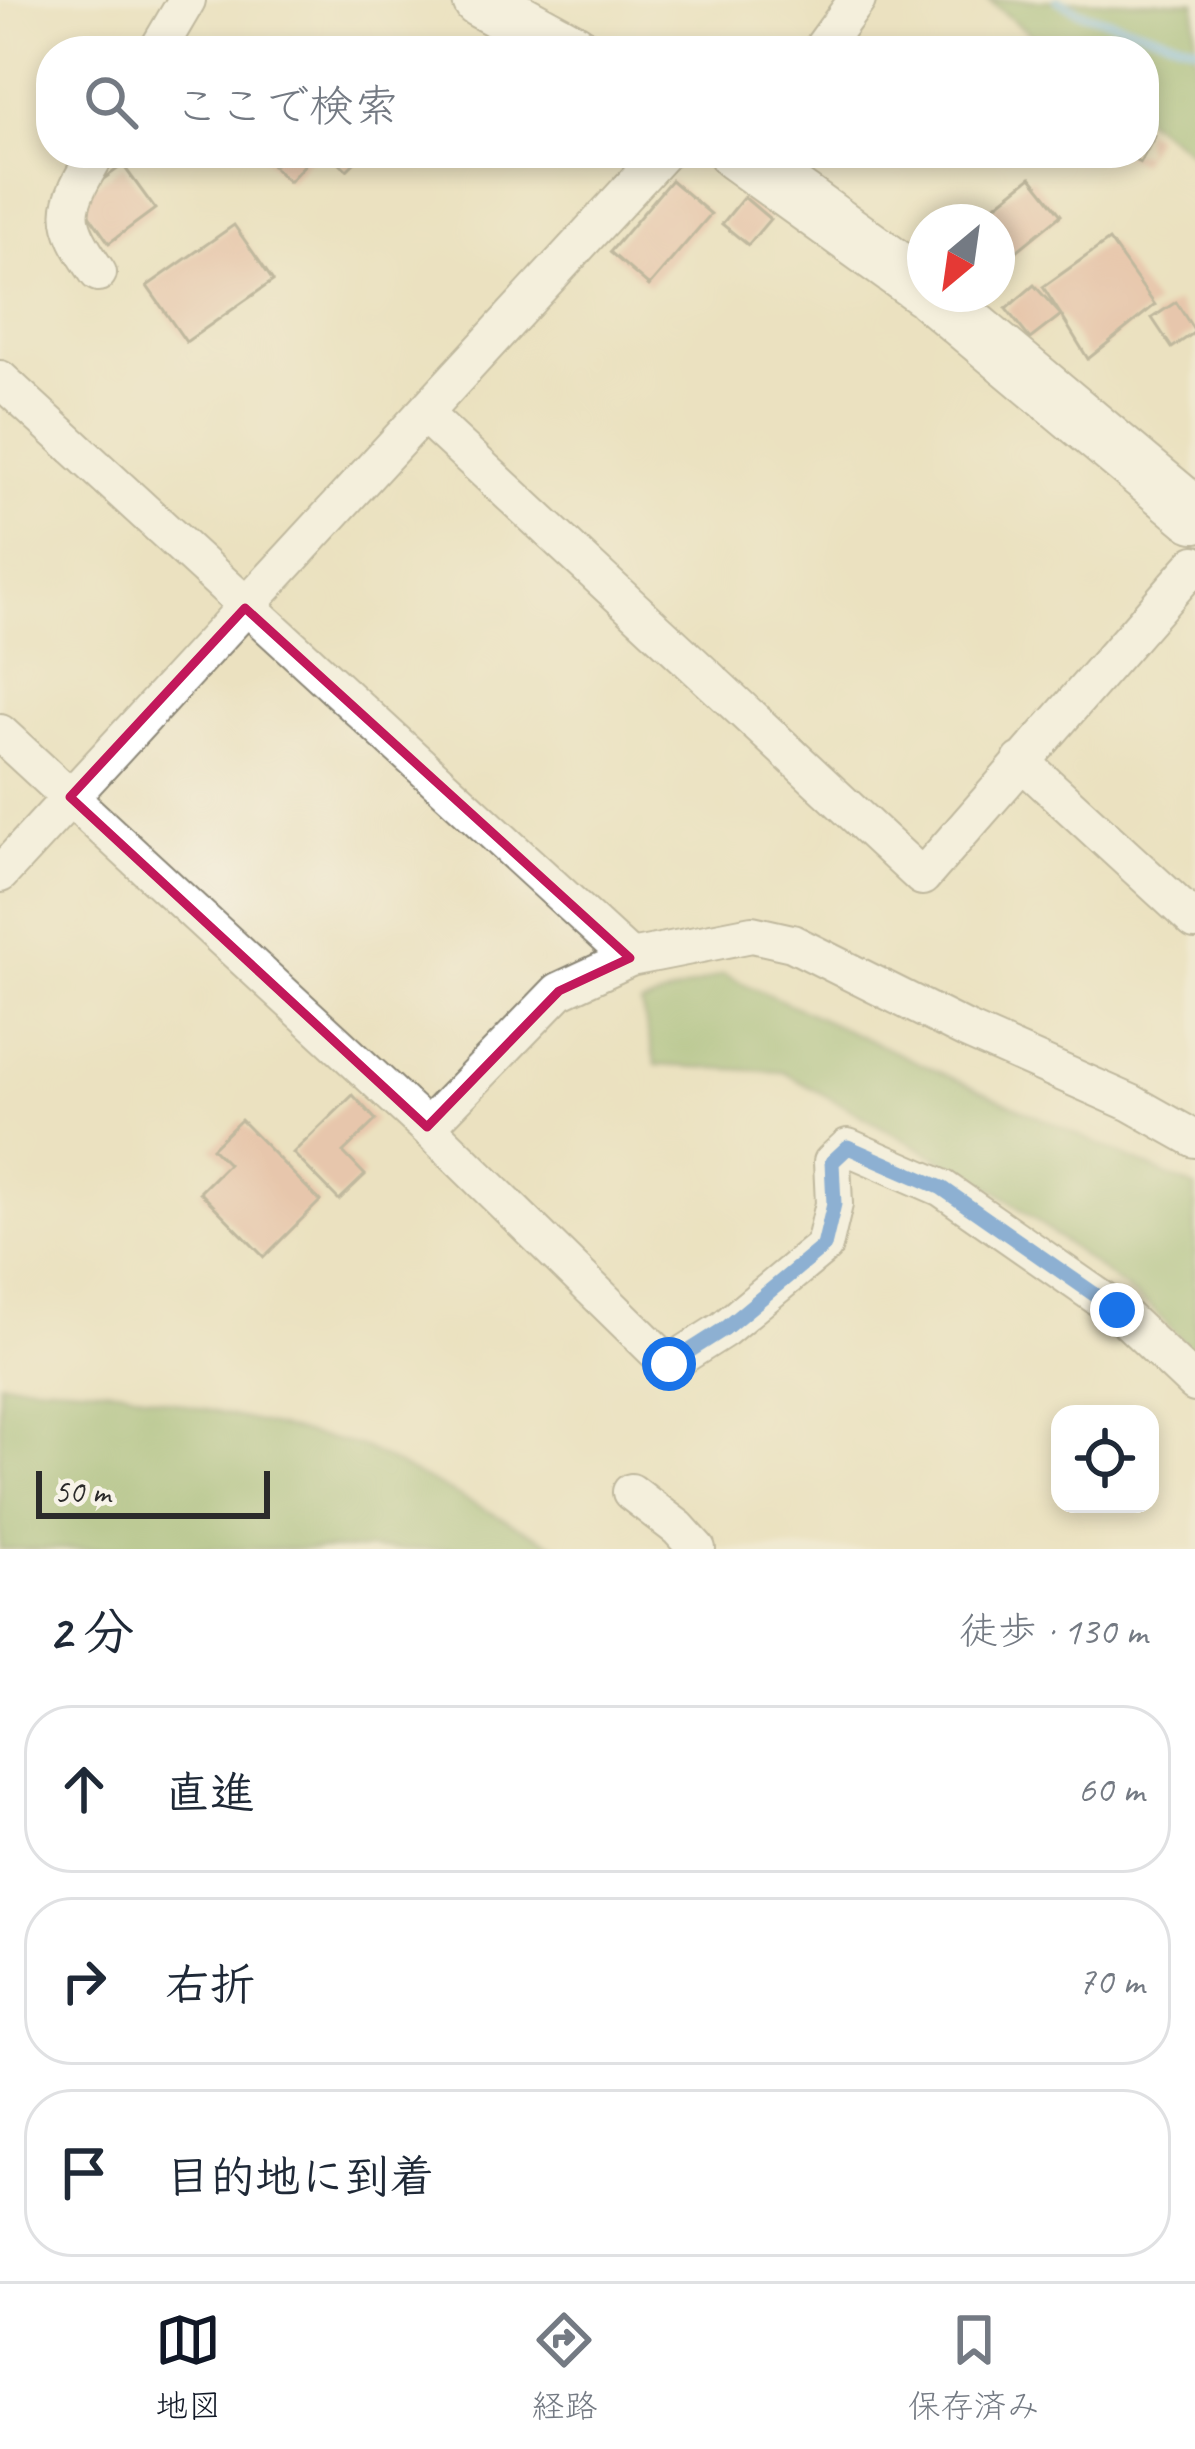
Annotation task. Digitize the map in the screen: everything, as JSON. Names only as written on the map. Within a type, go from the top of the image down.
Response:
[{"type":"main road","points":[[480,0],[546,36]]},
{"type":"main road","points":[[761,168],[907,276]]},
{"type":"main road","points":[[953,312],[1195,515]]},
{"type":"street","points":[[166,36],[187,0]]},
{"type":"street","points":[[831,36],[857,0]]},
{"type":"street","points":[[90,168],[68,214],[74,238],[98,273]]},
{"type":"street","points":[[0,874],[649,168]]},
{"type":"street","points":[[0,379],[630,958]]},
{"type":"street","points":[[424,414],[922,877],[1195,564]]},
{"type":"street","points":[[0,734],[427,1127],[669,1364],[724,1329],[824,1246],[834,1204],[832,1162],[848,1147],[942,1188],[1117,1310],[1195,1384]]},
{"type":"street","points":[[1022,761],[1195,921]]},
{"type":"street","points":[[427,1127],[559,991],[630,958],[752,934],[792,943],[966,1030],[1131,1103],[1195,1139]]},
{"type":"street","points":[[631,1492],[697,1549]]},
{"type":"highlighted area","points":[[245,608],[630,958],[559,991],[427,1127],[70,797]]},
{"type":"green space","points":[[988,0],[1195,2],[1195,155],[1159,129],[1159,36],[1032,36]]},
{"type":"green space","points":[[723,974],[1195,1188],[1195,1354],[1150,1307],[997,1191],[783,1072],[656,1065],[641,1005]]},
{"type":"green space","points":[[0,1382],[118,1389],[360,1446],[563,1549],[0,1549]]},
{"type":"building","points":[[125,168],[155,209],[109,243],[77,198]]},
{"type":"building","points":[[275,168],[302,168],[289,182]]},
{"type":"building","points":[[1031,177],[1061,215],[1015,252],[1015,204],[997,204]]},
{"type":"building","points":[[671,180],[711,214],[649,286],[610,252]]},
{"type":"building","points":[[744,197],[770,219],[748,245],[722,224]]},
{"type":"building","points":[[234,225],[273,281],[186,342],[147,286]]},
{"type":"building","points":[[1109,240],[1155,305],[1088,359],[1043,287]]},
{"type":"building","points":[[1034,285],[1061,315],[1030,339],[1008,312],[1015,312],[1015,301]]},
{"type":"building","points":[[1176,302],[1195,332],[1172,348],[1152,318]]},
{"type":"building","points":[[353,1095],[376,1120],[343,1152],[365,1175],[339,1200],[293,1153]]},
{"type":"building","points":[[241,1120],[320,1201],[264,1257],[200,1192],[228,1164],[212,1148]]},
{"type":"waterway","points":[[1058,0],[1080,12],[1195,46]]},
{"type":"route","points":[[669,1364],[724,1329],[824,1246],[834,1204],[832,1162],[848,1147],[942,1188],[1117,1310]]}]
